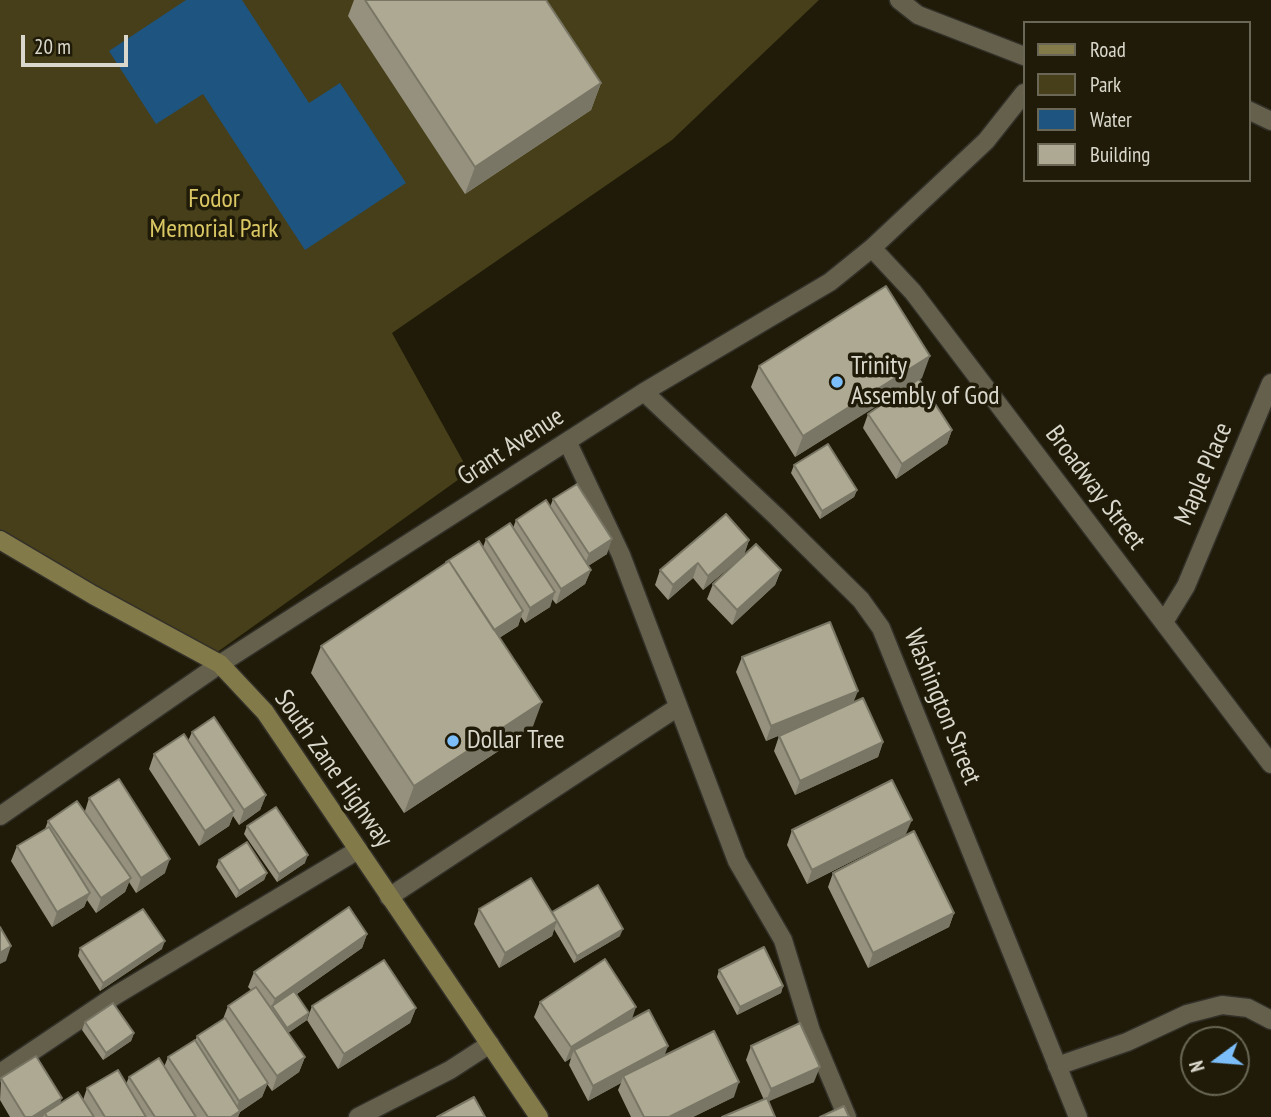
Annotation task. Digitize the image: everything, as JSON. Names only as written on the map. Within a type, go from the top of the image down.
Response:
[{"type":"street","points":[[899,0],[918,15],[1023,56]]},
{"type":"street","name":"Grant Avenue","points":[[0,816],[220,664],[568,443],[644,391],[830,282],[872,248],[986,141],[1023,94]]},
{"type":"street","points":[[1250,111],[1271,121]]},
{"type":"street","name":"Broadway Street","points":[[872,248],[913,292],[1271,764]]},
{"type":"street","name":"Maple Place","points":[[1164,622],[1185,586],[1271,383]]},
{"type":"street","name":"Washington Street","points":[[644,391],[778,517],[861,600],[881,628],[1079,1117]]},
{"type":"street","points":[[568,443],[621,555],[737,861],[783,940],[811,1031],[847,1117]]},
{"type":"street","name":"South Zane Highway","points":[[0,540],[93,595],[220,664],[265,712],[539,1117]]},
{"type":"street","points":[[389,897],[678,707]]},
{"type":"street","points":[[0,1073],[116,995],[358,850]]},
{"type":"street","points":[[1057,1066],[1126,1042],[1188,1014],[1222,1005],[1248,1008],[1271,1020]]},
{"type":"street","points":[[358,1117],[450,1070],[490,1044]]},
{"type":"green space","name":"Fodor Memorial Park","points":[[0,0],[819,0],[672,140],[392,333],[469,472],[209,658],[0,531]]},
{"type":"water","points":[[186,0],[242,0],[309,103],[340,83],[406,183],[305,250],[203,94],[156,124],[109,51]]},
{"type":"building","points":[[365,0],[546,0],[601,83],[475,167]]},
{"type":"building","name":"Trinity Assembly of God","points":[[886,286],[930,356],[803,436],[759,366]]},
{"type":"building","points":[[919,379],[952,430],[902,464],[868,414]]},
{"type":"building","points":[[828,444],[857,490],[822,511],[794,465]]},
{"type":"building","points":[[577,484],[612,539],[589,554],[553,499]]},
{"type":"building","points":[[546,500],[591,570],[561,589],[516,520]]},
{"type":"building","points":[[726,514],[749,540],[708,576],[698,563],[673,585],[660,570]]},
{"type":"building","points":[[510,523],[555,592],[530,608],[486,539]]},
{"type":"building","points":[[479,541],[523,611],[494,630],[449,561],[446,562]]},
{"type":"building","points":[[756,544],[781,570],[737,610],[713,584]]},
{"type":"building","points":[[449,561],[542,702],[414,786],[321,646]]},
{"type":"building","points":[[830,622],[858,691],[771,726],[742,657]]},
{"type":"building","points":[[863,698],[883,742],[800,781],[779,736]]},
{"type":"building","points":[[214,717],[266,795],[244,810],[192,732]]},
{"type":"building","points":[[184,734],[234,811],[205,831],[154,754]]},
{"type":"building","points":[[119,779],[170,859],[141,878],[89,798]]},
{"type":"building","points":[[892,780],[912,820],[812,870],[792,830]]},
{"type":"building","points":[[77,801],[131,878],[101,898],[48,821]]},
{"type":"building","points":[[276,807],[308,855],[279,874],[247,826]]},
{"type":"building","points":[[49,827],[90,893],[57,912],[17,846]]},
{"type":"building","points":[[914,831],[954,913],[873,953],[833,873]]},
{"type":"building","points":[[247,842],[267,873],[239,891],[219,860]]},
{"type":"building","points":[[531,878],[557,921],[505,953],[479,909]]},
{"type":"building","points":[[598,885],[623,929],[577,956],[552,912]]},
{"type":"building","points":[[349,907],[367,934],[275,999],[254,972]]},
{"type":"building","points":[[143,909],[165,941],[103,983],[80,948]]},
{"type":"building","points":[[0,927],[11,946],[0,953]]},
{"type":"building","points":[[764,947],[783,986],[740,1007],[719,970]]},
{"type":"building","points":[[605,959],[636,1007],[571,1047],[540,1002]]},
{"type":"building","points":[[384,960],[416,1008],[344,1054],[312,1006]]},
{"type":"building","points":[[256,987],[305,1057],[277,1076],[228,1006]]},
{"type":"building","points":[[294,991],[309,1013],[287,1028],[272,1006]]},
{"type":"building","points":[[113,1003],[134,1033],[106,1053],[85,1022]]},
{"type":"building","points":[[649,1010],[668,1046],[593,1086],[574,1050]]},
{"type":"building","points":[[225,1018],[268,1083],[239,1101],[197,1036]]},
{"type":"building","points":[[800,1023],[820,1067],[771,1089],[751,1046]]},
{"type":"building","points":[[714,1031],[739,1082],[669,1117],[644,1117],[623,1076]]},
{"type":"building","points":[[195,1040],[240,1111],[231,1117],[208,1117],[168,1057]]},
{"type":"building","points":[[36,1056],[62,1098],[32,1117],[25,1117],[1,1078]]},
{"type":"building","points":[[159,1058],[196,1117],[155,1117],[129,1077]]},
{"type":"building","points":[[118,1070],[146,1117],[105,1117],[87,1088]]},
{"type":"building","points":[[78,1092],[94,1117],[47,1117],[45,1113]]},
{"type":"building","points":[[474,1097],[485,1117],[437,1117]]},
{"type":"building","points":[[767,1098],[775,1117],[722,1117]]},
{"type":"building","points":[[844,1106],[849,1117],[820,1117]]},
{"type":"place","name":"Trinity Assembly of God","points":[[837,382]]},
{"type":"place","name":"Dollar Tree","points":[[453,741]]}]
